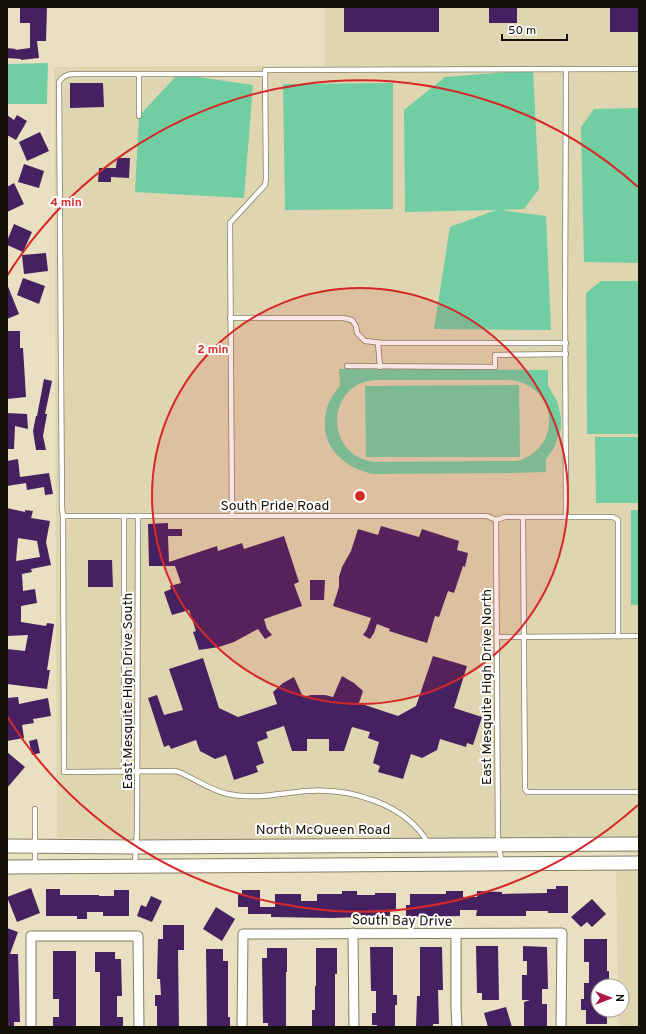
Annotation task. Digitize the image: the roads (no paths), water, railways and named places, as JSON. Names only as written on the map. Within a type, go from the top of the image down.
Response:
[{"type":"main road","name":"North McQueen Road","points":[[7,846],[137,847],[639,844]]},
{"type":"main road","points":[[7,867],[502,863],[639,864]]},
{"type":"street","points":[[353,933],[354,1027]]},
{"type":"street","name":"South Bay Drive","points":[[242,1027],[243,934],[562,933],[561,1027]]},
{"type":"street","points":[[456,934],[457,1027]]},
{"type":"street","points":[[31,1027],[31,936],[138,936],[139,1027]]},
{"type":"lane","points":[[232,516],[230,223],[265,185],[265,70],[639,70]]},
{"type":"lane","points":[[566,70],[566,517]]},
{"type":"lane","points":[[265,74],[68,74],[60,82],[60,394],[63,516],[64,772],[176,771],[188,775],[227,794],[251,797],[292,792],[330,790],[360,796],[382,804],[404,816],[423,834],[429,845]]},
{"type":"lane","points":[[138,74],[139,116]]},
{"type":"lane","points":[[230,318],[343,318],[352,320],[356,326],[357,333],[365,341],[378,343],[566,343]]},
{"type":"lane","points":[[378,343],[380,367]]},
{"type":"lane","points":[[347,366],[495,367],[495,355],[566,354]]},
{"type":"lane","name":"South Pride Road","points":[[63,516],[487,516],[496,520]]},
{"type":"lane","points":[[124,516],[124,772]]},
{"type":"lane","name":"East Mesquite High Drive South","points":[[135,866],[137,847],[138,772],[138,516]]},
{"type":"lane","points":[[496,520],[505,517],[613,517],[618,520],[618,636]]},
{"type":"lane","points":[[523,517],[525,789],[527,792],[639,792]]},
{"type":"lane","name":"East Mesquite High Drive North","points":[[496,520],[498,637],[498,845],[502,863]]},
{"type":"lane","points":[[498,637],[639,636]]},
{"type":"lane","points":[[35,809],[35,867]]}]
